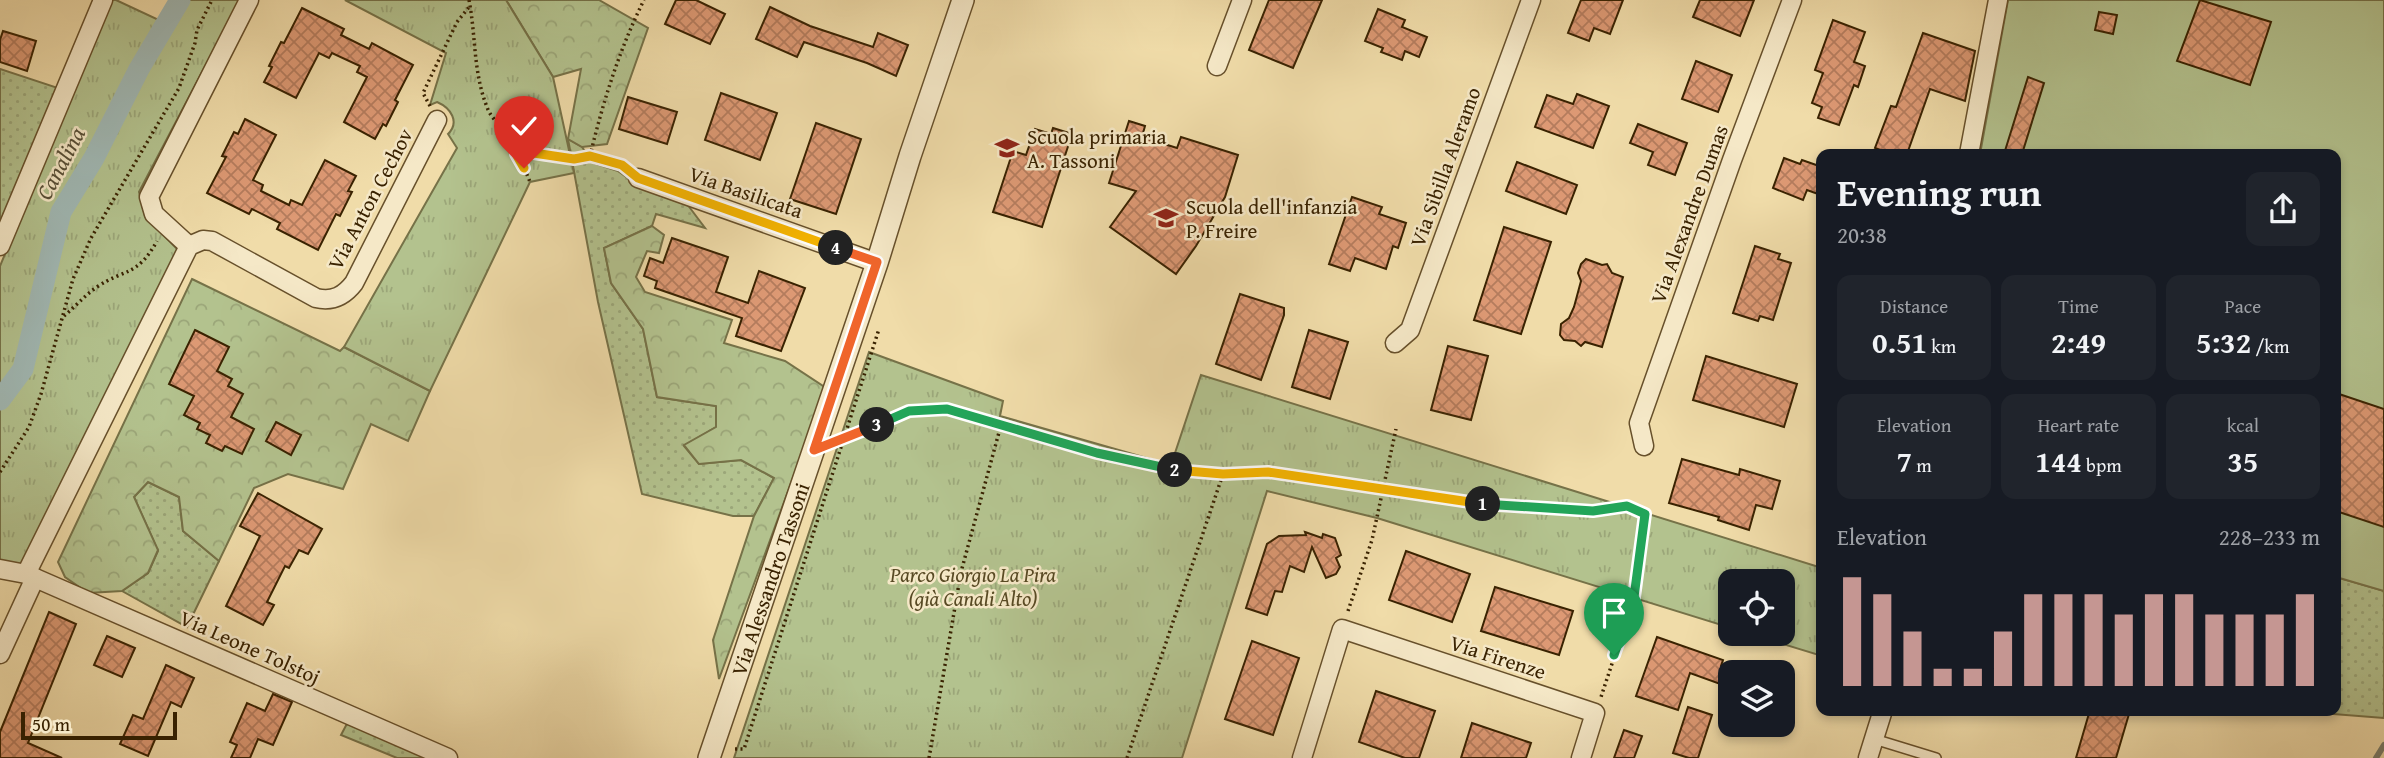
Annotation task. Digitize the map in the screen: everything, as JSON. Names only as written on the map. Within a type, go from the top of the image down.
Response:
[{"type":"street","points":[[0,246],[103,0]]},
{"type":"street","points":[[0,654],[30,576],[189,246],[154,214],[150,203],[151,192],[249,0]]},
{"type":"street","name":"Via Alessandro Tassoni","points":[[709,758],[963,0]]},
{"type":"street","points":[[1217,66],[1242,0]]},
{"type":"street","name":"Via Sibilla Aleramo","points":[[1395,343],[1410,330],[1531,0]]},
{"type":"street","name":"Via Alexandre Dumas","points":[[1644,446],[1639,423],[1792,0]]},
{"type":"street","points":[[1970,149],[1998,0]]},
{"type":"street","name":"Via Anton Cechov","points":[[189,246],[203,240],[212,241],[316,298],[337,298],[354,283],[438,120]]},
{"type":"street","name":"Via Basilicata","points":[[638,178],[877,262]]},
{"type":"street","name":"Via Leone Tolstoj","points":[[0,569],[30,576],[448,758]]},
{"type":"street","points":[[1302,758],[1342,629]]},
{"type":"street","name":"Via Firenze","points":[[1342,629],[1595,713]]},
{"type":"street","points":[[1581,758],[1595,713]]},
{"type":"street","points":[[1868,758],[1881,716]]},
{"type":"lane","points":[[1874,740],[1936,758]]},
{"type":"path","points":[[0,472],[29,428],[73,279],[91,238],[179,88],[197,30],[212,0]]},
{"type":"path","points":[[469,0],[479,85],[488,111],[504,132],[530,182]]},
{"type":"path","points":[[590,156],[603,102],[631,26],[644,0]]},
{"type":"path","points":[[438,120],[423,93],[457,22],[470,6]]},
{"type":"path","points":[[516,154],[527,152],[574,159],[590,156],[622,165],[638,178]]},
{"type":"path","points":[[62,318],[96,288],[136,268],[155,245],[166,224]]},
{"type":"path","points":[[729,749],[744,749],[879,329]]},
{"type":"path","points":[[814,450],[844,440],[909,411],[947,409],[1170,470],[1223,474],[1268,472],[1497,506],[1593,511],[1627,506],[1645,514],[1634,597],[1595,713]]},
{"type":"path","points":[[929,758],[961,572],[1001,424]]},
{"type":"path","points":[[1342,629],[1372,540],[1396,429]]},
{"type":"path","points":[[1127,758],[1223,474]]},
{"type":"green space","points":[[111,0],[165,23],[179,0],[240,0],[139,192],[145,216],[180,252],[21,567],[0,562],[0,266]]},
{"type":"green space","points":[[345,0],[506,0],[553,77],[574,173],[530,182],[430,391],[344,347],[457,148],[448,134],[453,125],[450,112],[437,102],[430,105],[446,53]]},
{"type":"green space","points":[[506,0],[599,0],[648,28],[607,144],[582,147],[568,139],[581,69],[553,77]]},
{"type":"green space","points":[[2008,0],[2384,0],[2384,591],[2341,578],[2341,149],[1981,149]]},
{"type":"green space","points":[[0,69],[58,88],[0,232]]},
{"type":"green space","points":[[568,139],[582,147],[593,163],[618,171],[636,184],[687,204],[705,228],[656,214],[652,226],[604,248],[611,283],[643,329],[657,397],[716,406],[716,427],[684,446],[699,464],[741,460],[774,478],[754,516],[733,516],[642,494],[598,302]]},
{"type":"green space","points":[[652,226],[664,235],[659,253],[647,251],[636,277],[645,292],[732,320],[724,343],[785,361],[826,388],[719,679],[713,640],[754,516],[774,478],[741,460],[699,464],[684,445],[716,427],[716,406],[657,397],[643,329],[611,283],[604,248]]},
{"type":"green space","points":[[192,279],[340,351],[344,347],[430,391],[408,441],[371,424],[343,489],[288,474],[254,488],[219,561],[183,531],[179,497],[148,482],[134,497],[158,550],[148,573],[122,591],[88,593],[65,577],[58,562]]},
{"type":"green space","name":"Parco Giorgio La Pira (già Canali Alto)","points":[[869,352],[1003,401],[1000,416],[1171,465],[1201,375],[1816,566],[1816,654],[1789,646],[1795,646],[1795,569],[1718,569],[1718,624],[1377,518],[1267,491],[1182,758],[734,758]]},
{"type":"green space","points":[[148,482],[179,497],[183,531],[219,561],[187,627],[122,591],[148,573],[158,551],[134,497]]},
{"type":"green space","points":[[2341,578],[2384,591],[2384,718],[2341,715]]},
{"type":"green space","points":[[351,716],[448,758],[397,758],[341,735]]},
{"type":"building","points":[[676,0],[696,0],[725,14],[710,44],[665,24]]},
{"type":"building","points":[[1269,0],[1322,0],[1293,68],[1249,50]]},
{"type":"building","points":[[1581,0],[1623,0],[1610,34],[1594,28],[1589,41],[1568,33]]},
{"type":"building","points":[[1700,0],[1754,0],[1740,36],[1693,17]]},
{"type":"building","points":[[2200,0],[2271,22],[2250,85],[2177,61]]},
{"type":"building","points":[[770,7],[810,26],[873,47],[878,33],[908,45],[896,76],[867,63],[804,42],[797,57],[756,39]]},
{"type":"building","points":[[302,8],[344,29],[341,35],[369,49],[372,43],[413,65],[395,100],[398,102],[386,126],[383,124],[375,139],[344,122],[367,77],[357,72],[360,66],[332,53],[329,58],[319,53],[296,98],[264,82],[281,42],[284,43]]},
{"type":"building","points":[[1378,9],[1405,20],[1402,27],[1427,37],[1419,57],[1405,51],[1402,60],[1381,52],[1383,48],[1365,41]]},
{"type":"building","points":[[2099,12],[2117,15],[2113,34],[2095,30]]},
{"type":"building","points":[[1833,20],[1865,32],[1854,62],[1865,66],[1858,87],[1854,85],[1839,125],[1818,118],[1822,107],[1812,103],[1823,73],[1815,70]]},
{"type":"building","points":[[3,31],[36,41],[27,71],[0,62],[0,40]]},
{"type":"building","points":[[1923,33],[1975,51],[1965,101],[1930,89],[1909,149],[1875,148],[1891,106],[1896,107]]},
{"type":"building","points":[[1696,61],[1732,75],[1718,112],[1682,99]]},
{"type":"building","points":[[2028,77],[2044,83],[2024,149],[2006,149]]},
{"type":"building","points":[[721,93],[777,113],[760,160],[705,140]]},
{"type":"building","points":[[1577,94],[1609,106],[1593,148],[1535,127],[1547,95],[1573,104]]},
{"type":"building","points":[[628,97],[677,112],[667,144],[619,129]]},
{"type":"building","points":[[245,119],[276,135],[253,180],[263,185],[261,191],[289,205],[291,200],[302,205],[325,160],[356,176],[348,191],[352,192],[340,216],[336,214],[318,250],[277,229],[280,223],[252,209],[249,214],[207,193],[226,157],[222,156],[234,132],[238,134]]},
{"type":"building","points":[[1129,121],[1145,126],[1142,137],[1177,148],[1181,137],[1238,155],[1225,197],[1176,274],[1110,227],[1136,191],[1109,183]]},
{"type":"building","points":[[816,123],[861,139],[836,214],[790,199]]},
{"type":"building","points":[[1638,124],[1687,143],[1675,175],[1648,165],[1653,152],[1630,143]]},
{"type":"building","points":[[1053,128],[1072,134],[1042,227],[993,212],[1013,151],[1026,155],[1035,129],[1051,134]]},
{"type":"building","points":[[1784,158],[1800,164],[1802,160],[1816,165],[1816,193],[1807,190],[1803,200],[1773,188]]},
{"type":"building","points":[[1517,162],[1577,185],[1566,214],[1506,191]]},
{"type":"building","points":[[1352,197],[1382,207],[1379,214],[1406,223],[1398,248],[1393,246],[1386,269],[1355,258],[1350,271],[1329,264]]},
{"type":"building","points":[[1504,227],[1551,242],[1521,334],[1474,320]]},
{"type":"building","points":[[672,238],[728,257],[716,292],[748,303],[759,271],[805,288],[781,351],[736,336],[742,318],[655,288],[657,281],[644,276],[650,258],[663,263]]},
{"type":"building","points":[[1755,246],[1780,254],[1778,259],[1791,263],[1773,320],[1760,316],[1758,321],[1733,313]]},
{"type":"building","points":[[1586,259],[1602,265],[1607,264],[1612,273],[1623,277],[1602,347],[1585,342],[1581,346],[1575,341],[1564,340],[1560,335],[1561,324],[1569,318],[1574,307],[1581,281],[1578,273]]},
{"type":"building","points":[[1240,294],[1284,308],[1284,315],[1261,380],[1216,364]]},
{"type":"building","points":[[195,330],[229,347],[217,371],[232,379],[228,386],[243,394],[231,417],[254,429],[242,454],[225,446],[222,451],[206,443],[210,435],[197,429],[200,423],[184,415],[194,396],[169,384]]},
{"type":"building","points":[[1309,330],[1348,342],[1330,399],[1292,387]]},
{"type":"building","points":[[1448,346],[1488,356],[1471,420],[1431,410]]},
{"type":"building","points":[[1706,356],[1797,384],[1784,427],[1693,400]]},
{"type":"building","points":[[2341,395],[2384,409],[2384,527],[2341,513]]},
{"type":"building","points":[[276,422],[301,435],[291,455],[266,441]]},
{"type":"building","points":[[1682,459],[1739,475],[1740,469],[1780,481],[1772,509],[1756,505],[1749,530],[1718,520],[1719,517],[1669,503]]},
{"type":"building","points":[[258,493],[322,529],[308,554],[299,550],[289,568],[285,566],[267,602],[274,605],[263,625],[226,606],[260,536],[240,526]]},
{"type":"building","points":[[1305,532],[1322,538],[1323,534],[1335,538],[1341,555],[1336,558],[1340,567],[1336,574],[1326,578],[1312,547],[1304,572],[1290,566],[1282,592],[1275,591],[1267,615],[1246,608],[1267,544],[1279,536],[1306,535]]},
{"type":"building","points":[[1406,551],[1470,574],[1452,622],[1389,600]]},
{"type":"building","points":[[1495,587],[1573,611],[1559,655],[1481,631]]},
{"type":"building","points":[[49,612],[76,624],[28,743],[62,758],[0,758],[0,732]]},
{"type":"building","points":[[107,636],[135,648],[122,677],[94,665]]},
{"type":"building","points":[[1657,637],[1723,660],[1718,660],[1718,683],[1690,673],[1678,710],[1636,696]]},
{"type":"building","points":[[1252,641],[1299,658],[1273,735],[1225,719]]},
{"type":"building","points":[[166,665],[194,678],[181,707],[171,702],[148,756],[120,744],[133,715],[143,719]]},
{"type":"building","points":[[1376,691],[1435,711],[1419,758],[1405,758],[1359,742]]},
{"type":"building","points":[[273,694],[292,702],[273,745],[258,739],[250,758],[231,758],[237,745],[230,742],[247,703],[265,711]]},
{"type":"building","points":[[1688,707],[1712,715],[1698,758],[1673,753]]},
{"type":"building","points":[[2088,716],[2128,716],[2116,758],[2076,758]]},
{"type":"building","points":[[1472,723],[1531,743],[1526,758],[1461,758]]},
{"type":"building","points":[[1624,730],[1642,736],[1634,758],[1614,758]]},
{"type":"waterway","name":"Canalina","points":[[0,400],[23,369],[61,212],[94,158],[139,69],[180,0]]},
{"type":"waterway","points":[[2376,758],[2384,745]]},
{"type":"place","name":"Scuola primaria A. Tassoni","points":[[1007,148]]},
{"type":"place","name":"Scuola dell'infanzia P. Freire","points":[[1166,218]]},
{"type":"route","points":[[524,168],[516,154],[527,152],[574,159],[590,156],[622,165],[638,178],[877,262],[814,450],[844,440],[909,411],[947,409],[1097,453],[1170,470],[1223,474],[1268,472],[1497,506],[1593,511],[1627,506],[1645,514],[1634,597],[1614,655]]}]
